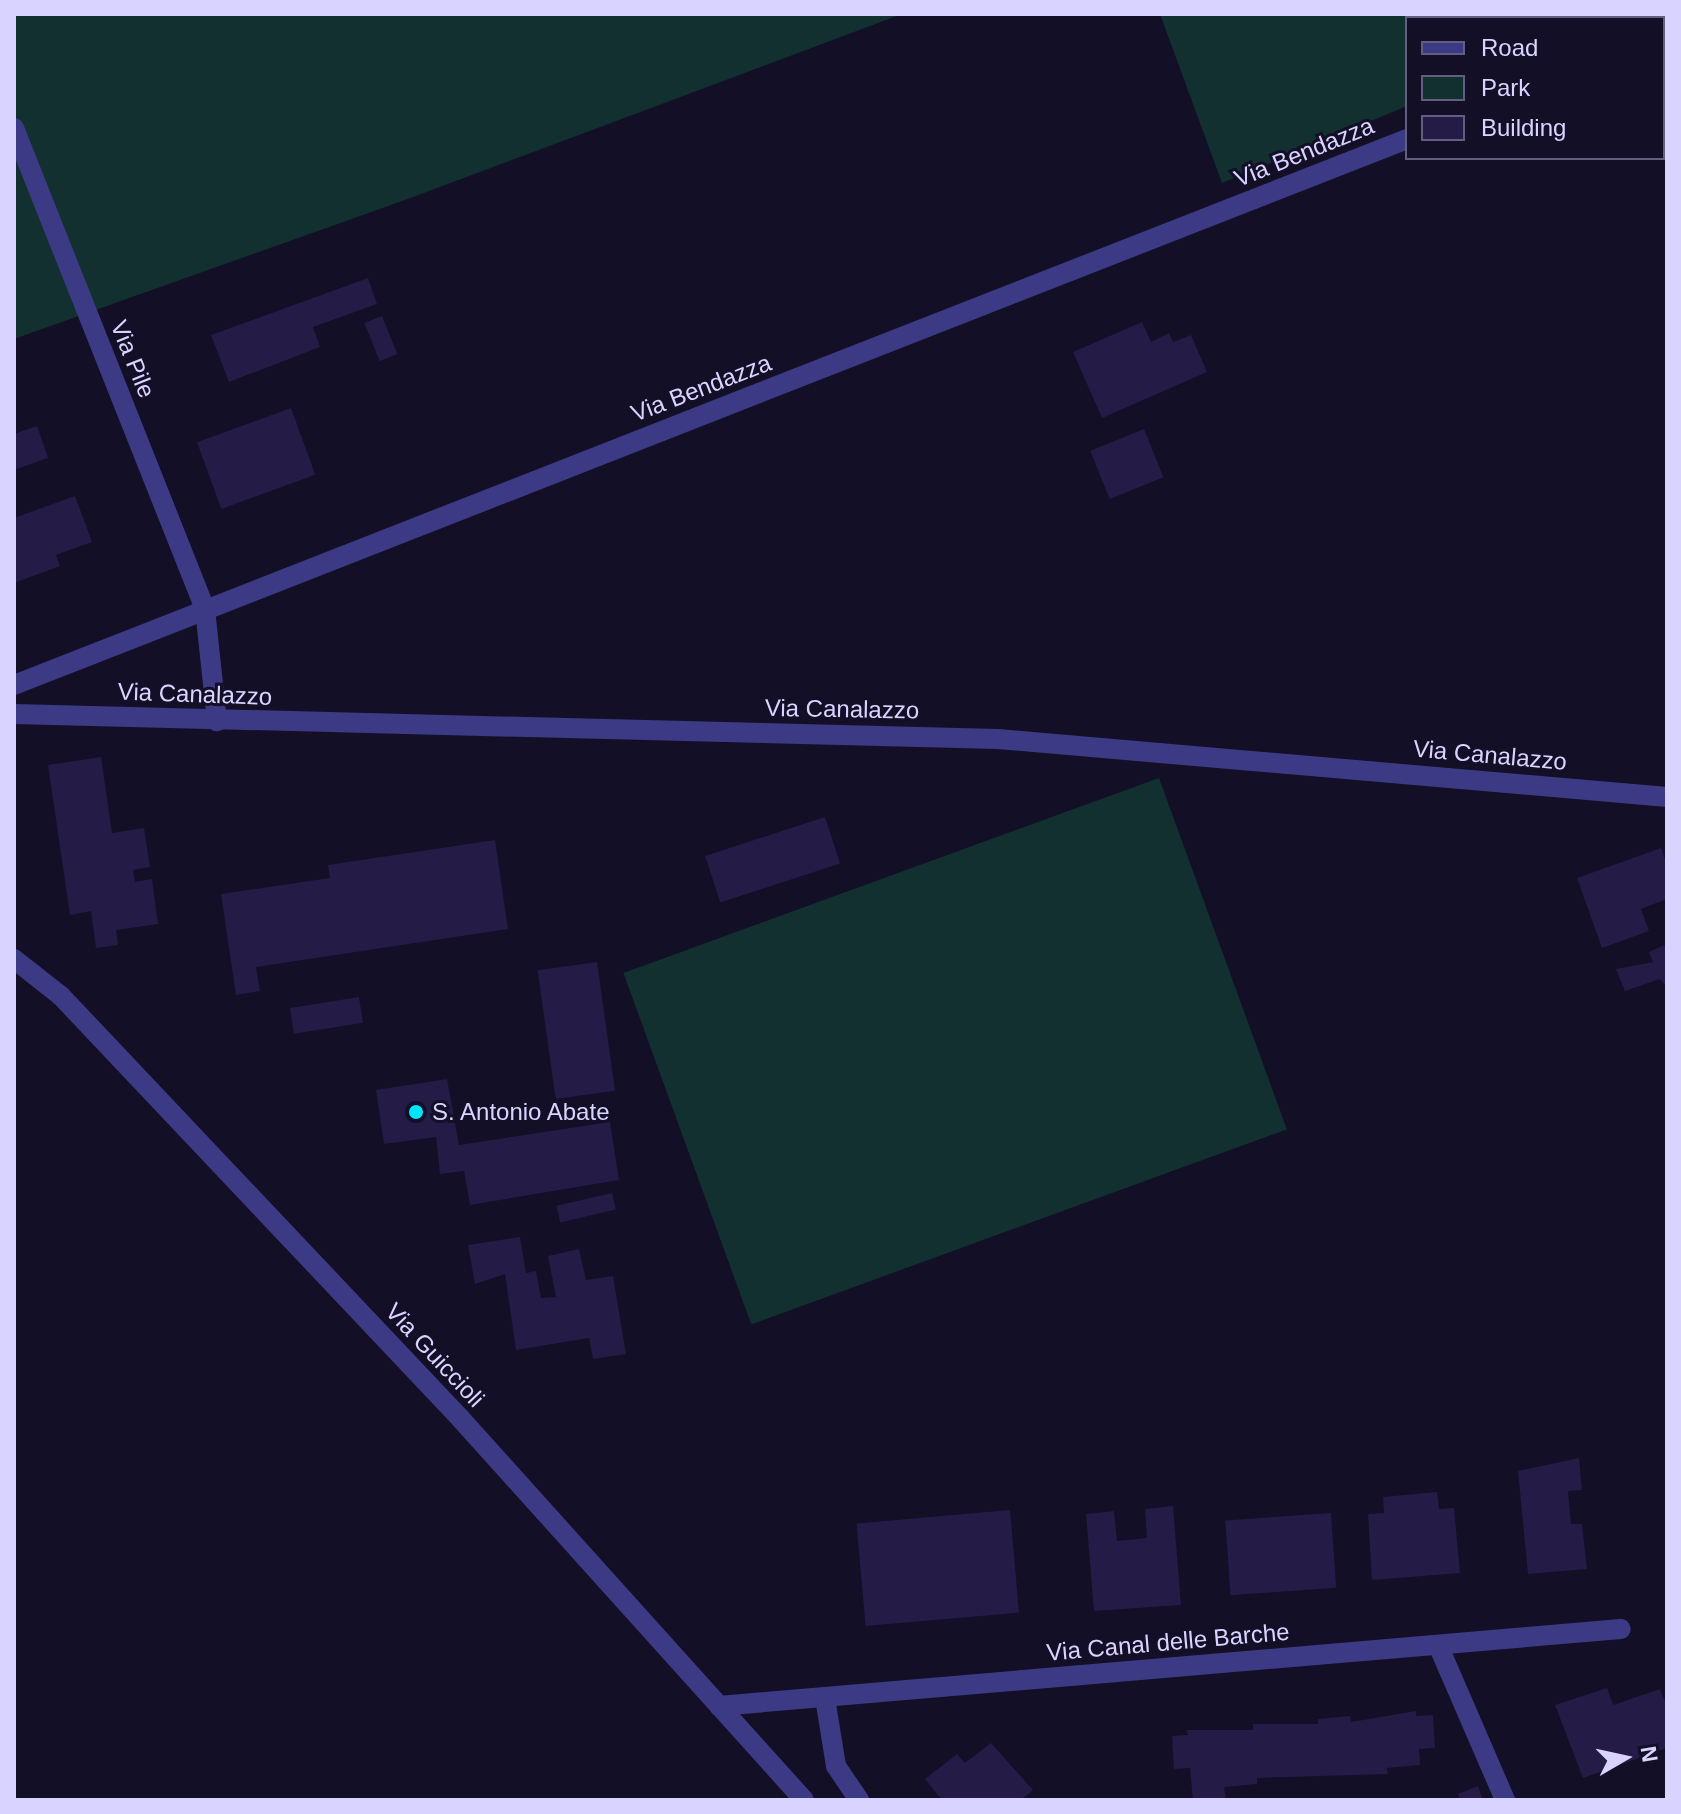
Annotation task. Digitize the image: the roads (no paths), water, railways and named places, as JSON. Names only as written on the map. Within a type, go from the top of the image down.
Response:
[{"type":"street","name":"Via Pile","points":[[14,128],[205,609],[217,721]]},
{"type":"street","name":"Via Bendazza","points":[[14,685],[1405,140]]},
{"type":"street","name":"Via Canalazzo","points":[[14,714],[998,739],[1667,797]]},
{"type":"street","name":"Via Guiccioli","points":[[14,959],[61,996],[428,1384],[804,1800]]},
{"type":"street","name":"Via Canal delle Barche","points":[[719,1706],[1621,1629]]},
{"type":"street","points":[[1438,1645],[1505,1800]]},
{"type":"street","points":[[825,1698],[836,1766],[859,1800]]},
{"type":"place","name":"S. Antonio Abate","points":[[416,1112]]}]
